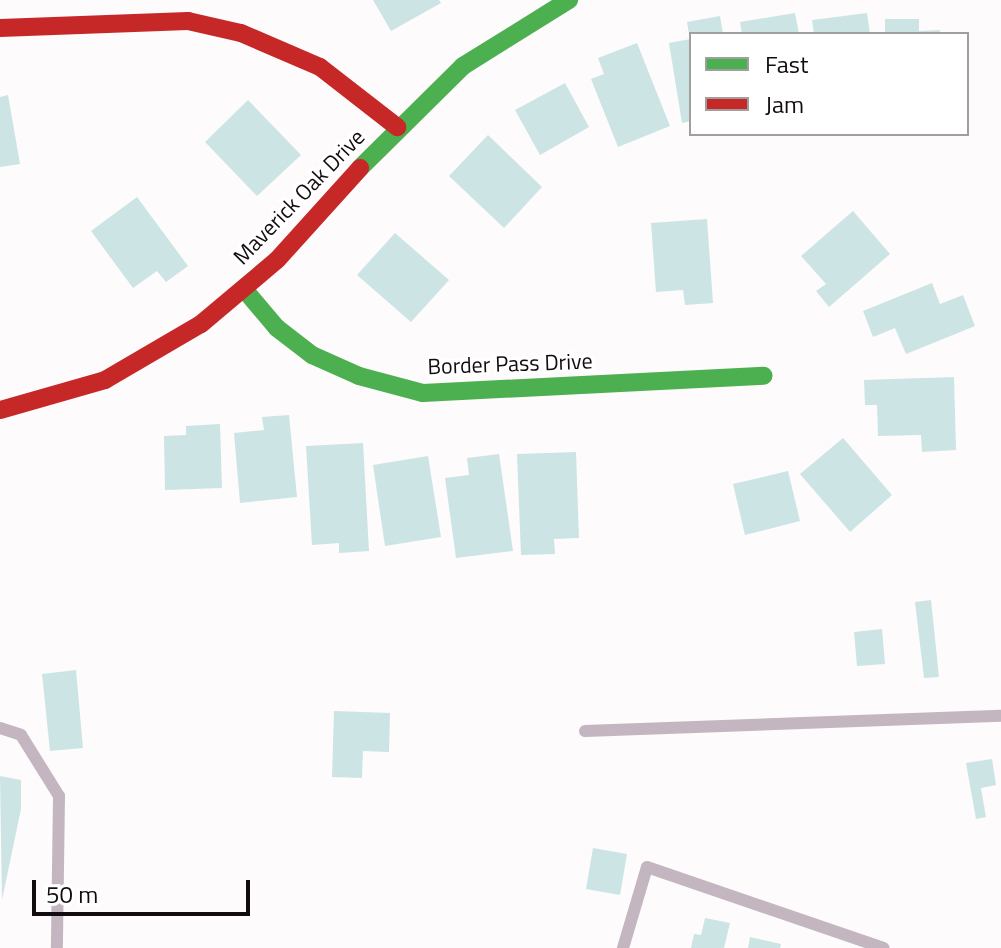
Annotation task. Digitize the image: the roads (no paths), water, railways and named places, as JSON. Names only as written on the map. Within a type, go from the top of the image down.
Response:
[{"type":"street","name":"Maverick Oak Drive","points":[[0,410],[105,380],[161,350],[244,289],[318,218],[397,127],[463,66],[569,0]]},
{"type":"street","points":[[0,28],[188,21],[241,33],[320,67],[397,127]]},
{"type":"street","name":"Border Pass Drive","points":[[244,289],[277,328],[312,355],[359,376],[423,393],[764,376]]},
{"type":"lane","points":[[585,731],[1001,716]]},
{"type":"lane","points":[[0,728],[21,735],[59,796],[57,948]]},
{"type":"lane","points":[[623,948],[647,867],[884,948]]}]
